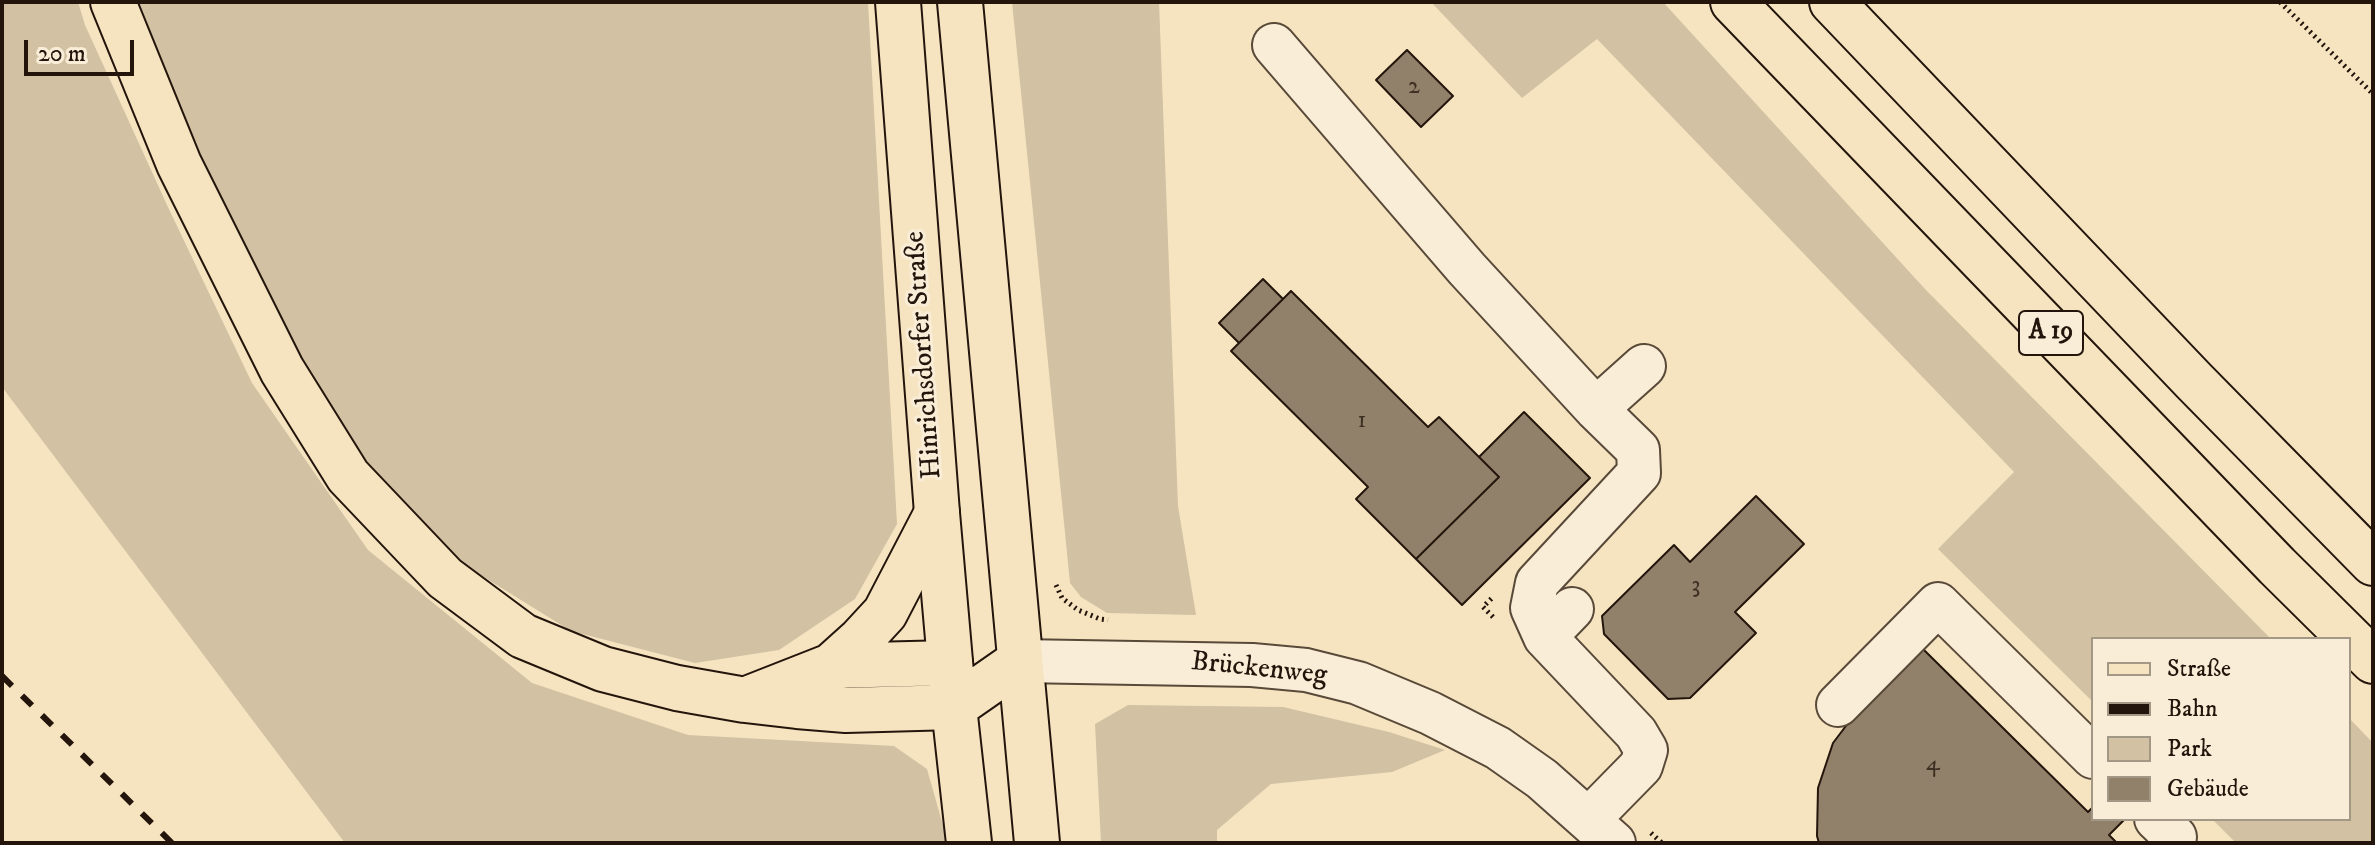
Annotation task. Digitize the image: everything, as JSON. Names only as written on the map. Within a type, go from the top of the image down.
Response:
[{"type":"main road","points":[[113,2],[179,164],[282,370],[348,476],[445,578],[523,636],[603,669],[677,688],[745,700],[846,710],[954,707],[1020,661]]},
{"type":"main road","name":"Hinrichsdorfer Straße","points":[[898,2],[937,513],[969,843]]},
{"type":"main road","points":[[960,2],[1037,843]]},
{"type":"main road","name":"A 19","points":[[1733,2],[2349,637]]},
{"type":"main road","name":"A 19","points":[[1832,2],[2194,381],[2373,563]]},
{"type":"main road","points":[[745,700],[831,666],[861,639],[885,613],[937,513]]},
{"type":"main road","name":"A 19","points":[[2351,639],[2373,661]]},
{"type":"main road","name":"Brückenweg","points":[[831,666],[1020,661]]},
{"type":"street","points":[[1274,45],[1467,269],[1638,450],[1639,473],[1537,583],[1532,608],[1558,623],[1646,750],[1641,766],[1602,831]]},
{"type":"street","points":[[1596,409],[1644,366]]},
{"type":"street","points":[[1838,705],[1938,604],[2091,755]]},
{"type":"street","name":"Brückenweg","points":[[1020,661],[1252,665],[1306,670],[1358,683],[1430,713],[1498,748],[1542,779],[1602,831]]},
{"type":"street","points":[[2158,821],[2175,837],[2169,843]]},
{"type":"path","points":[[2280,2],[2373,94]]},
{"type":"green space","points":[[2,2],[78,2],[85,25],[167,205],[252,383],[368,550],[532,683],[688,735],[894,746],[927,769],[945,843],[345,843],[2,387]]},
{"type":"green space","points":[[138,2],[868,2],[897,524],[855,599],[779,650],[695,663],[571,631],[466,566],[367,467],[300,354],[196,152]]},
{"type":"green space","points":[[1012,2],[1159,2],[1178,506],[1196,615],[1107,613],[1081,597],[1070,583]]},
{"type":"green space","points":[[1431,2],[1663,2],[1925,289],[2269,637],[2091,637],[2091,700],[1938,549],[2014,472],[1597,39],[1522,98]]},
{"type":"green space","points":[[1128,705],[1283,707],[1389,732],[1445,750],[1392,772],[1271,784],[1217,830],[1217,843],[1101,843],[1095,724]]},
{"type":"green space","points":[[2351,720],[2373,743],[2373,843],[2236,843],[2214,821],[2351,821]]},
{"type":"building","points":[[1407,50],[1453,96],[1421,127],[1376,80]]},
{"type":"building","points":[[1263,279],[1283,299],[1239,343],[1219,323]]},
{"type":"building","points":[[1291,291],[1428,427],[1439,417],[1499,477],[1416,559],[1356,499],[1368,487],[1231,351]]},
{"type":"building","points":[[1524,412],[1590,478],[1462,605],[1416,559],[1499,477],[1479,457]]},
{"type":"building","points":[[1756,496],[1804,544],[1735,612],[1756,633],[1690,698],[1668,699],[1604,634],[1602,616],[1674,545],[1690,562]]},
{"type":"building","points":[[1923,649],[2088,812],[2091,809],[2091,821],[2123,821],[2109,835],[2117,843],[1819,843],[1818,788],[1833,743],[1861,706]]},
{"type":"railway","points":[[2,676],[172,843]]}]
